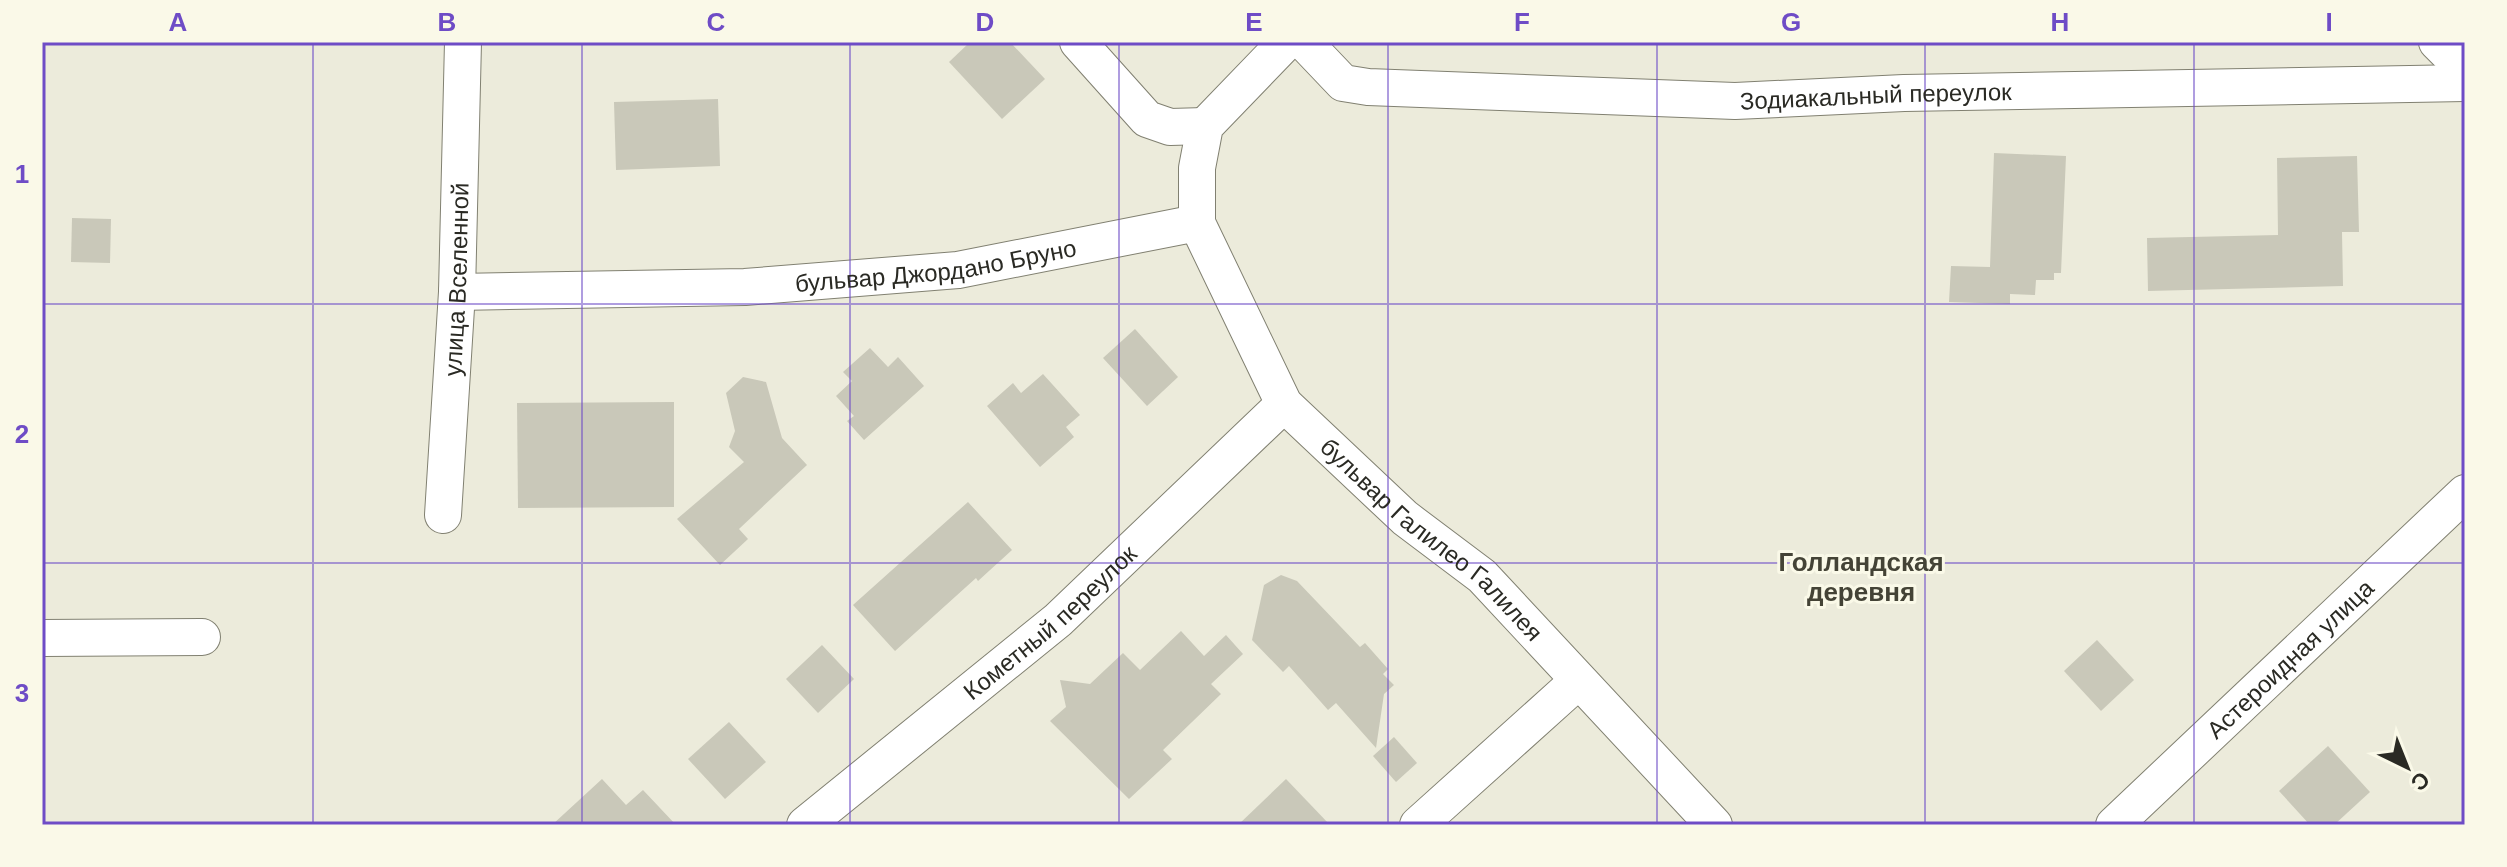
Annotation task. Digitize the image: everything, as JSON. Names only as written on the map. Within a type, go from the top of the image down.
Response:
[{"type":"street","name":"улица Вселенной","points":[[443,515],[457,292],[463,42]]},
{"type":"street","points":[[1078,42],[1147,119],[1170,127],[1205,126]]},
{"type":"street","points":[[1197,223],[1197,168],[1205,126],[1286,42]]},
{"type":"street","name":"Зодиакальный переулок","points":[[1304,42],[1343,83],[1368,87],[1735,101],[1920,93],[2465,83]]},
{"type":"street","points":[[2437,42],[2465,70]]},
{"type":"street","name":"бульвар Джордано Бруно","points":[[457,292],[745,287],[958,270],[1197,223]]},
{"type":"street","name":"бульвар Галилео Галилея","points":[[1197,223],[1284,404],[1405,518],[1482,576],[1714,825]]},
{"type":"street","name":"Кометный переулок","points":[[805,825],[1058,620],[1284,404]]},
{"type":"street","name":"Астероидная улица","points":[[2114,825],[2465,493]]},
{"type":"street","points":[[42,638],[202,637]]},
{"type":"street","points":[[1418,825],[1578,681]]},
{"type":"building","points":[[970,42],[1010,42],[1045,79],[1002,119],[949,62]]},
{"type":"building","points":[[718,99],[720,166],[616,170],[614,102]]},
{"type":"building","points":[[1994,153],[2066,156],[2061,273],[2054,273],[2054,280],[2036,280],[2035,295],[2010,294],[2010,304],[1949,302],[1951,266],[1990,267]]},
{"type":"building","points":[[2357,156],[2359,232],[2342,232],[2343,286],[2148,291],[2147,238],[2278,235],[2277,158]]},
{"type":"building","points":[[72,218],[111,219],[110,263],[71,262]]},
{"type":"building","points":[[1135,329],[1178,377],[1147,406],[1103,358]]},
{"type":"building","points":[[870,348],[888,367],[898,357],[924,386],[864,440],[847,421],[854,416],[836,396],[852,381],[843,372]]},
{"type":"building","points":[[1043,374],[1080,415],[1066,427],[1074,437],[1040,467],[987,406],[1013,383],[1021,393]]},
{"type":"building","points":[[743,377],[766,382],[782,438],[807,465],[739,529],[748,539],[720,565],[677,519],[744,462],[729,447],[735,431],[726,393]]},
{"type":"building","points":[[674,402],[674,507],[518,508],[517,403]]},
{"type":"building","points":[[968,502],[1012,550],[895,651],[853,605]]},
{"type":"building","points":[[1281,575],[1297,581],[1360,647],[1365,643],[1388,669],[1383,674],[1394,685],[1384,694],[1376,748],[1336,703],[1328,710],[1289,666],[1283,672],[1252,640],[1264,585]]},
{"type":"building","points":[[1181,631],[1204,656],[1226,635],[1243,654],[1211,684],[1221,694],[1163,750],[1172,759],[1129,799],[1050,721],[1066,707],[1060,680],[1090,684],[1123,653],[1140,670]]},
{"type":"building","points":[[2097,640],[2134,680],[2101,711],[2064,671]]},
{"type":"building","points":[[822,645],[854,679],[818,713],[786,679]]},
{"type":"building","points":[[729,722],[766,762],[725,799],[688,759]]},
{"type":"building","points":[[1394,737],[1417,763],[1396,782],[1373,756]]},
{"type":"building","points":[[2328,746],[2370,792],[2334,825],[2310,825],[2279,791]]},
{"type":"building","points":[[602,779],[626,805],[643,790],[676,825],[552,825]]},
{"type":"building","points":[[1286,779],[1330,825],[1238,825]]},
{"type":"district","name":"Голландская деревня","points":[[1861,577]]}]
